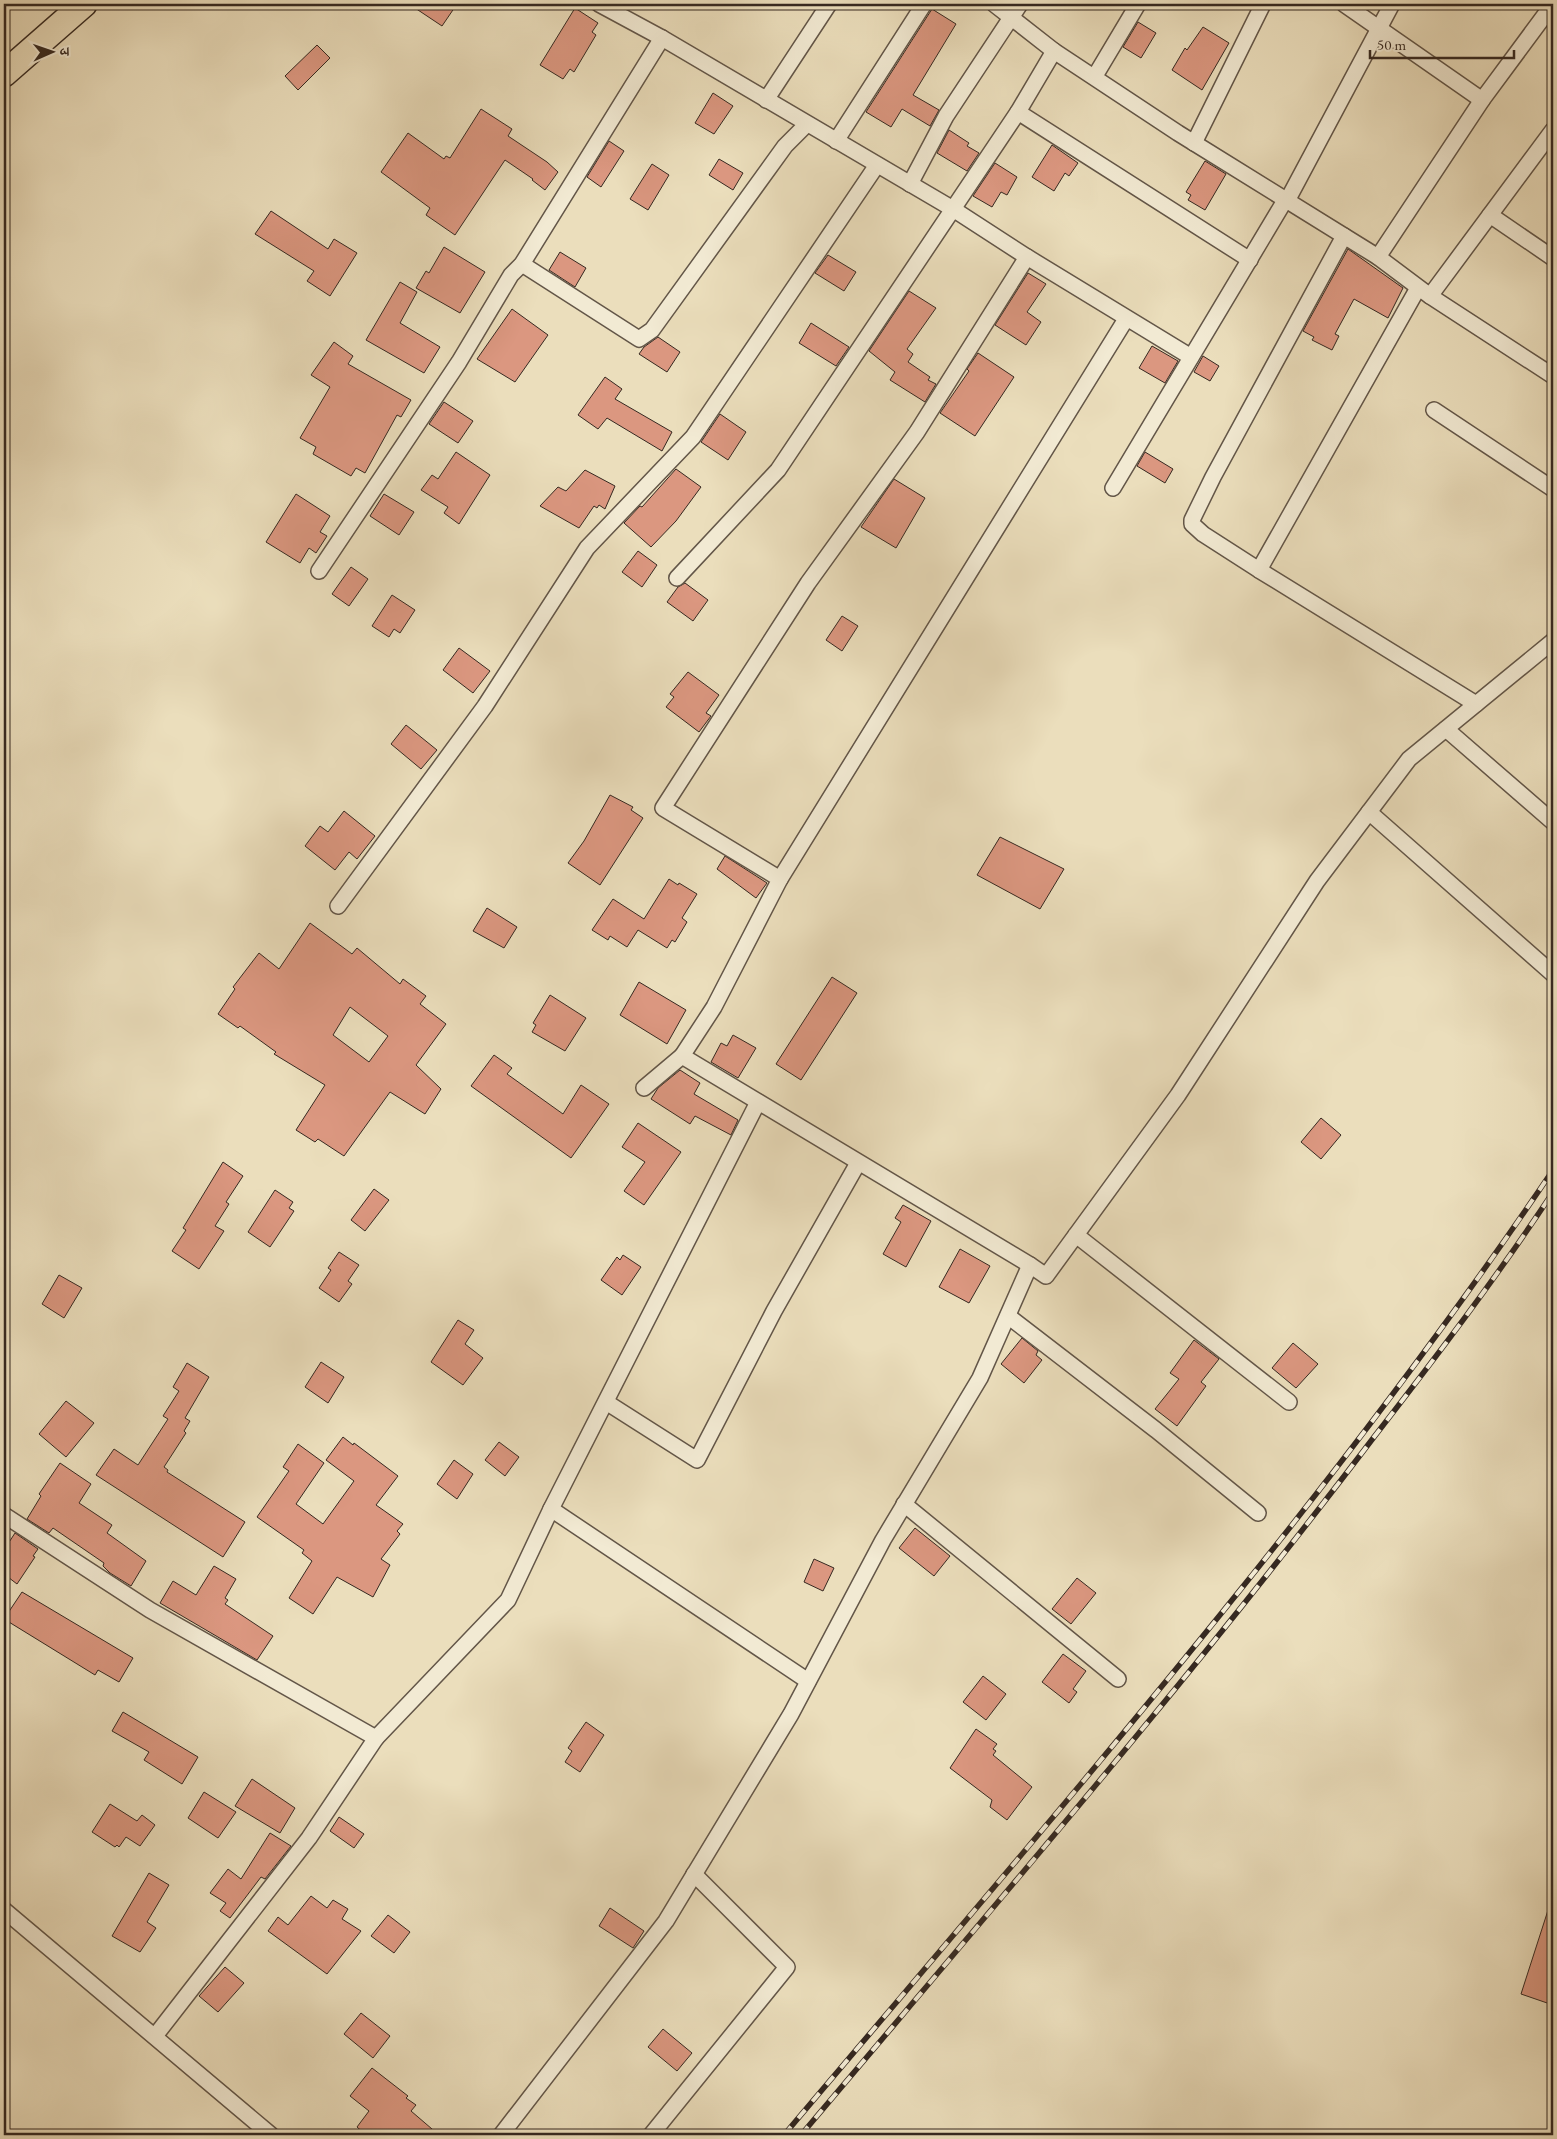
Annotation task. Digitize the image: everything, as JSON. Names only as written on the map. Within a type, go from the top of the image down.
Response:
[{"type":"main road","points":[[4,74],[84,4]]},
{"type":"street","points":[[599,4],[662,38],[953,209],[1126,319],[1191,357]]},
{"type":"street","points":[[766,100],[829,4]]},
{"type":"street","points":[[836,141],[924,4]]},
{"type":"street","points":[[994,4],[1017,10],[1054,51],[1095,76],[1194,143],[1378,257],[1424,292],[1553,376]]},
{"type":"street","points":[[1095,76],[1138,4]]},
{"type":"street","points":[[1194,143],[1263,4]]},
{"type":"street","points":[[1344,4],[1482,100]]},
{"type":"street","points":[[1112,488],[1287,200],[1392,4]]},
{"type":"street","points":[[1378,257],[1482,100],[1553,4]]},
{"type":"street","points":[[910,184],[946,116],[1017,10]]},
{"type":"street","points":[[319,571],[459,362],[511,275],[522,264],[662,38]]},
{"type":"street","points":[[677,578],[778,470],[1018,112],[1054,51]]},
{"type":"street","points":[[1018,112],[1250,260]]},
{"type":"street","points":[[522,264],[639,339],[652,330],[786,146],[807,124]]},
{"type":"street","points":[[1259,570],[1424,292],[1490,215],[1551,138]]},
{"type":"street","points":[[338,906],[485,706],[587,548],[693,437],[877,165]]},
{"type":"street","points":[[1490,215],[1553,258]]},
{"type":"street","points":[[1344,236],[1218,469],[1192,520],[1192,524],[1203,534],[1259,570],[1476,704]]},
{"type":"street","points":[[780,879],[663,808],[808,583],[917,432],[1027,257]]},
{"type":"street","points":[[644,1088],[682,1056],[714,1007],[780,879],[1126,319]]},
{"type":"street","points":[[1434,410],[1553,489]]},
{"type":"street","points":[[682,1056],[1046,1276],[1178,1095],[1316,881],[1409,759],[1553,641]]},
{"type":"street","points":[[1446,729],[1553,822]]},
{"type":"street","points":[[1369,812],[1553,974]]},
{"type":"street","points":[[155,2036],[308,1838],[376,1738],[508,1600],[551,1509],[758,1102]]},
{"type":"street","points":[[606,1402],[697,1460],[774,1311],[858,1163]]},
{"type":"street","points":[[1076,1235],[1289,1402]]},
{"type":"street","points":[[501,2135],[666,1921],[808,1681],[883,1540],[980,1378],[1030,1265]]},
{"type":"street","points":[[1008,1316],[1156,1430],[1258,1513]]},
{"type":"street","points":[[904,1504],[1118,1680]]},
{"type":"street","points":[[551,1509],[808,1681]]},
{"type":"street","points":[[4,1515],[150,1610],[376,1738]]},
{"type":"street","points":[[651,2135],[787,1967],[694,1874]]},
{"type":"street","points":[[4,1910],[271,2135]]},
{"type":"building","points":[[409,4],[457,4],[442,26]]},
{"type":"building","points":[[575,8],[598,23],[592,32],[596,35],[574,72],[570,69],[563,79],[540,65]]},
{"type":"building","points":[[932,9],[956,24],[913,95],[939,110],[930,126],[902,109],[891,127],[866,112]]},
{"type":"building","points":[[1138,22],[1156,33],[1141,58],[1123,47]]},
{"type":"building","points":[[1203,27],[1229,43],[1202,90],[1172,70],[1185,48],[1187,50]]},
{"type":"building","points":[[317,45],[330,58],[298,90],[285,76]]},
{"type":"building","points":[[713,93],[733,106],[714,134],[695,123]]},
{"type":"building","points":[[481,109],[512,129],[508,136],[547,162],[558,172],[545,190],[533,179],[505,160],[455,235],[426,215],[430,208],[381,172],[408,133],[444,159],[446,156],[450,158]]},
{"type":"building","points":[[949,130],[969,143],[967,146],[979,153],[967,171],[937,153]]},
{"type":"building","points":[[609,141],[624,151],[601,187],[587,177]]},
{"type":"building","points":[[1052,145],[1078,163],[1069,176],[1065,173],[1054,191],[1032,177]]},
{"type":"building","points":[[719,159],[743,173],[733,190],[709,175]]},
{"type":"building","points":[[1205,161],[1226,174],[1205,210],[1188,200],[1191,195],[1186,192]]},
{"type":"building","points":[[995,163],[1017,177],[1007,195],[1001,192],[992,207],[973,196]]},
{"type":"building","points":[[652,164],[669,175],[648,210],[630,199]]},
{"type":"building","points":[[271,211],[328,249],[334,239],[357,253],[330,296],[307,281],[314,271],[255,234]]},
{"type":"building","points":[[444,247],[485,272],[460,313],[416,288],[426,271],[429,273]]},
{"type":"building","points":[[1348,249],[1403,288],[1388,318],[1354,299],[1335,334],[1339,336],[1332,350],[1312,340],[1314,337],[1303,331]]},
{"type":"building","points":[[560,252],[586,268],[575,287],[549,270]]},
{"type":"building","points":[[828,255],[856,272],[844,291],[815,273]]},
{"type":"building","points":[[1028,273],[1046,284],[1027,312],[1041,322],[1026,345],[995,325]]},
{"type":"building","points":[[400,282],[417,292],[400,323],[440,347],[424,373],[366,340]]},
{"type":"building","points":[[909,291],[936,308],[907,349],[913,354],[908,362],[930,377],[928,380],[936,384],[925,402],[890,380],[895,372],[869,351]]},
{"type":"building","points":[[512,309],[548,335],[515,382],[477,359]]},
{"type":"building","points":[[811,323],[849,347],[836,366],[799,343]]},
{"type":"building","points":[[658,337],[680,352],[667,372],[639,354],[644,347]]},
{"type":"building","points":[[334,342],[353,356],[348,364],[411,400],[401,417],[397,415],[365,473],[356,468],[351,476],[313,454],[316,447],[300,438],[330,387],[311,375]]},
{"type":"building","points":[[1152,346],[1178,361],[1165,383],[1139,368]]},
{"type":"building","points":[[978,353],[1014,377],[975,436],[940,413],[969,371],[967,369]]},
{"type":"building","points":[[1203,356],[1219,366],[1210,381],[1194,372]]},
{"type":"building","points":[[605,377],[622,389],[615,399],[672,432],[662,451],[607,418],[598,429],[578,415]]},
{"type":"building","points":[[444,402],[473,421],[458,443],[429,424]]},
{"type":"building","points":[[720,414],[746,432],[728,460],[701,442]]},
{"type":"building","points":[[456,452],[490,475],[459,524],[444,513],[448,507],[421,490],[432,475],[438,479]]},
{"type":"building","points":[[1145,452],[1173,469],[1165,483],[1137,466]]},
{"type":"building","points":[[676,469],[701,487],[676,521],[651,547],[624,523],[640,506],[642,507]]},
{"type":"building","points":[[585,470],[615,486],[605,509],[599,505],[597,508],[594,506],[579,528],[540,506],[558,487],[566,491]]},
{"type":"building","points":[[894,479],[925,498],[896,548],[861,527]]},
{"type":"building","points":[[296,494],[330,516],[320,532],[327,536],[316,553],[309,548],[300,563],[266,542]]},
{"type":"building","points":[[384,494],[414,512],[399,535],[370,516]]},
{"type":"building","points":[[638,551],[657,565],[642,587],[622,572]]},
{"type":"building","points":[[351,567],[368,579],[349,606],[332,594]]},
{"type":"building","points":[[685,583],[708,600],[693,621],[667,602],[678,587]]},
{"type":"building","points":[[392,595],[415,610],[400,633],[394,629],[389,637],[372,626]]},
{"type":"building","points":[[842,616],[858,626],[842,651],[826,640]]},
{"type":"building","points":[[459,648],[490,671],[473,693],[443,670]]},
{"type":"building","points":[[688,672],[719,695],[706,713],[711,716],[699,732],[666,707],[674,697],[670,694]]},
{"type":"building","points":[[406,725],[437,750],[421,769],[391,744]]},
{"type":"building","points":[[610,795],[633,807],[631,810],[643,818],[600,885],[568,863],[584,841]]},
{"type":"building","points":[[344,811],[375,836],[357,859],[349,852],[335,870],[305,846],[320,826],[328,832]]},
{"type":"building","points":[[1000,837],[1064,869],[1040,909],[977,875]]},
{"type":"building","points":[[725,856],[767,883],[756,898],[717,869]]},
{"type":"building","points":[[669,879],[697,894],[682,918],[687,922],[675,942],[672,940],[667,948],[638,930],[627,947],[610,936],[608,940],[592,930],[613,899],[644,919]]},
{"type":"building","points":[[487,908],[517,927],[504,948],[473,931]]},
{"type":"building","points":[[310,923],[352,954],[357,948],[400,984],[403,979],[426,996],[420,1004],[446,1024],[416,1065],[441,1089],[425,1114],[390,1092],[344,1156],[318,1139],[315,1142],[296,1130],[325,1085],[274,1054],[276,1052],[240,1026],[238,1028],[218,1014],[235,989],[233,987],[259,953],[279,969]],"holes":[[[350,1007],[388,1036],[369,1062],[333,1035]]]},
{"type":"building","points":[[832,977],[857,993],[801,1080],[776,1064]]},
{"type":"building","points":[[639,982],[686,1010],[667,1044],[620,1015]]},
{"type":"building","points":[[550,995],[586,1018],[565,1051],[532,1032],[536,1025],[533,1023]]},
{"type":"building","points":[[733,1035],[756,1048],[738,1078],[711,1062],[721,1043],[727,1046]]},
{"type":"building","points":[[494,1055],[512,1068],[507,1074],[563,1114],[581,1085],[609,1104],[571,1158],[471,1086]]},
{"type":"building","points":[[680,1070],[700,1083],[694,1094],[738,1120],[731,1135],[695,1116],[690,1124],[651,1099],[658,1088]]},
{"type":"building","points":[[1321,1118],[1341,1135],[1321,1159],[1301,1142]]},
{"type":"building","points":[[638,1123],[681,1152],[644,1205],[624,1191],[645,1162],[622,1147]]},
{"type":"building","points":[[223,1162],[243,1176],[226,1202],[229,1204],[215,1226],[224,1231],[199,1269],[172,1251],[186,1230],[183,1228]]},
{"type":"building","points":[[374,1189],[389,1200],[365,1231],[351,1220]]},
{"type":"building","points":[[275,1190],[293,1202],[289,1208],[294,1211],[270,1247],[248,1232]]},
{"type":"building","points":[[903,1205],[931,1221],[906,1267],[883,1254],[901,1222],[895,1218]]},
{"type":"building","points":[[960,1249],[990,1266],[969,1303],[939,1287]]},
{"type":"building","points":[[339,1252],[359,1265],[348,1281],[352,1284],[339,1302],[319,1288],[331,1270],[328,1268]]},
{"type":"building","points":[[623,1255],[641,1267],[622,1295],[601,1280],[617,1257],[620,1260]]},
{"type":"building","points":[[59,1275],[82,1288],[64,1318],[42,1304]]},
{"type":"building","points":[[458,1320],[474,1330],[465,1344],[483,1358],[463,1385],[431,1362]]},
{"type":"building","points":[[1022,1338],[1038,1351],[1036,1355],[1042,1360],[1024,1383],[1001,1364]]},
{"type":"building","points":[[1194,1340],[1219,1359],[1201,1382],[1206,1386],[1177,1426],[1155,1409],[1179,1379],[1170,1373]]},
{"type":"building","points":[[1293,1343],[1318,1364],[1296,1388],[1272,1368]]},
{"type":"building","points":[[321,1362],[344,1377],[328,1403],[305,1387]]},
{"type":"building","points":[[187,1363],[209,1377],[185,1418],[190,1421],[184,1431],[186,1433],[164,1467],[168,1470],[167,1472],[245,1522],[223,1557],[96,1475],[114,1449],[138,1465],[168,1419],[163,1416],[179,1391],[173,1387]]},
{"type":"building","points":[[66,1401],[94,1423],[66,1457],[39,1434]]},
{"type":"building","points":[[343,1437],[398,1476],[376,1505],[403,1524],[397,1531],[400,1534],[381,1559],[390,1565],[373,1597],[337,1577],[313,1614],[289,1598],[312,1561],[302,1553],[304,1550],[257,1517],[289,1471],[283,1467],[298,1444],[324,1463],[296,1504],[323,1524],[354,1481],[326,1460]]},
{"type":"building","points":[[499,1442],[519,1457],[505,1476],[485,1460]]},
{"type":"building","points":[[454,1460],[473,1474],[457,1499],[437,1484]]},
{"type":"building","points":[[60,1463],[91,1484],[79,1503],[112,1525],[107,1533],[146,1561],[131,1586],[110,1573],[103,1566],[104,1563],[53,1528],[49,1533],[27,1519],[41,1496],[39,1494]]},
{"type":"building","points":[[915,1528],[950,1556],[934,1576],[899,1548]]},
{"type":"building","points":[[15,1533],[38,1549],[33,1556],[35,1557],[17,1584],[4,1574],[4,1550]]},
{"type":"building","points":[[814,1559],[834,1568],[823,1591],[804,1582]]},
{"type":"building","points":[[214,1566],[236,1579],[225,1598],[228,1600],[225,1604],[273,1636],[257,1660],[160,1603],[173,1581],[196,1595]]},
{"type":"building","points":[[1077,1578],[1096,1593],[1071,1624],[1052,1609]]},
{"type":"building","points":[[22,1592],[133,1658],[119,1682],[98,1670],[95,1675],[4,1619]]},
{"type":"building","points":[[1063,1654],[1086,1671],[1073,1689],[1077,1692],[1069,1703],[1042,1682]]},
{"type":"building","points":[[983,1676],[1006,1694],[986,1720],[963,1702]]},
{"type":"building","points":[[123,1712],[198,1757],[182,1784],[144,1760],[149,1752],[112,1731]]},
{"type":"building","points":[[586,1722],[604,1735],[580,1772],[565,1762],[572,1751],[568,1748]]},
{"type":"building","points":[[976,1729],[997,1744],[993,1749],[996,1751],[993,1755],[1032,1787],[1007,1820],[990,1807],[992,1800],[950,1768]]},
{"type":"building","points":[[252,1779],[295,1808],[280,1833],[235,1806]]},
{"type":"building","points":[[204,1792],[236,1812],[218,1838],[188,1818]]},
{"type":"building","points":[[110,1804],[137,1821],[142,1815],[155,1825],[140,1846],[126,1837],[119,1847],[117,1845],[115,1847],[92,1832]]},
{"type":"building","points":[[339,1817],[364,1834],[354,1848],[330,1831]]},
{"type":"building","points":[[270,1833],[291,1846],[265,1879],[261,1877],[230,1918],[220,1911],[226,1903],[210,1893],[228,1869],[241,1879]]},
{"type":"building","points":[[149,1873],[169,1885],[147,1922],[156,1928],[140,1952],[112,1936]]},
{"type":"building","points":[[311,1896],[327,1908],[333,1900],[348,1909],[342,1919],[361,1931],[327,1974],[268,1931],[278,1917],[288,1925]]},
{"type":"building","points":[[1550,1904],[1553,1905],[1553,2005],[1521,1994]]},
{"type":"building","points":[[610,1908],[644,1931],[633,1948],[599,1926]]},
{"type":"building","points":[[388,1915],[410,1932],[394,1953],[371,1936]]},
{"type":"building","points":[[225,1967],[244,1983],[218,2012],[199,1996]]},
{"type":"building","points":[[361,2013],[390,2036],[373,2058],[344,2034]]},
{"type":"building","points":[[663,2029],[692,2053],[677,2071],[648,2047]]},
{"type":"building","points":[[372,2068],[408,2096],[406,2098],[416,2105],[411,2111],[439,2135],[366,2135],[357,2127],[369,2111],[350,2096]]},
{"type":"railway","points":[[784,2135],[1083,1782],[1279,1542],[1465,1296],[1553,1170]]},
{"type":"railway","points":[[801,2135],[1092,1790],[1235,1615],[1443,1347],[1553,1192]]}]
